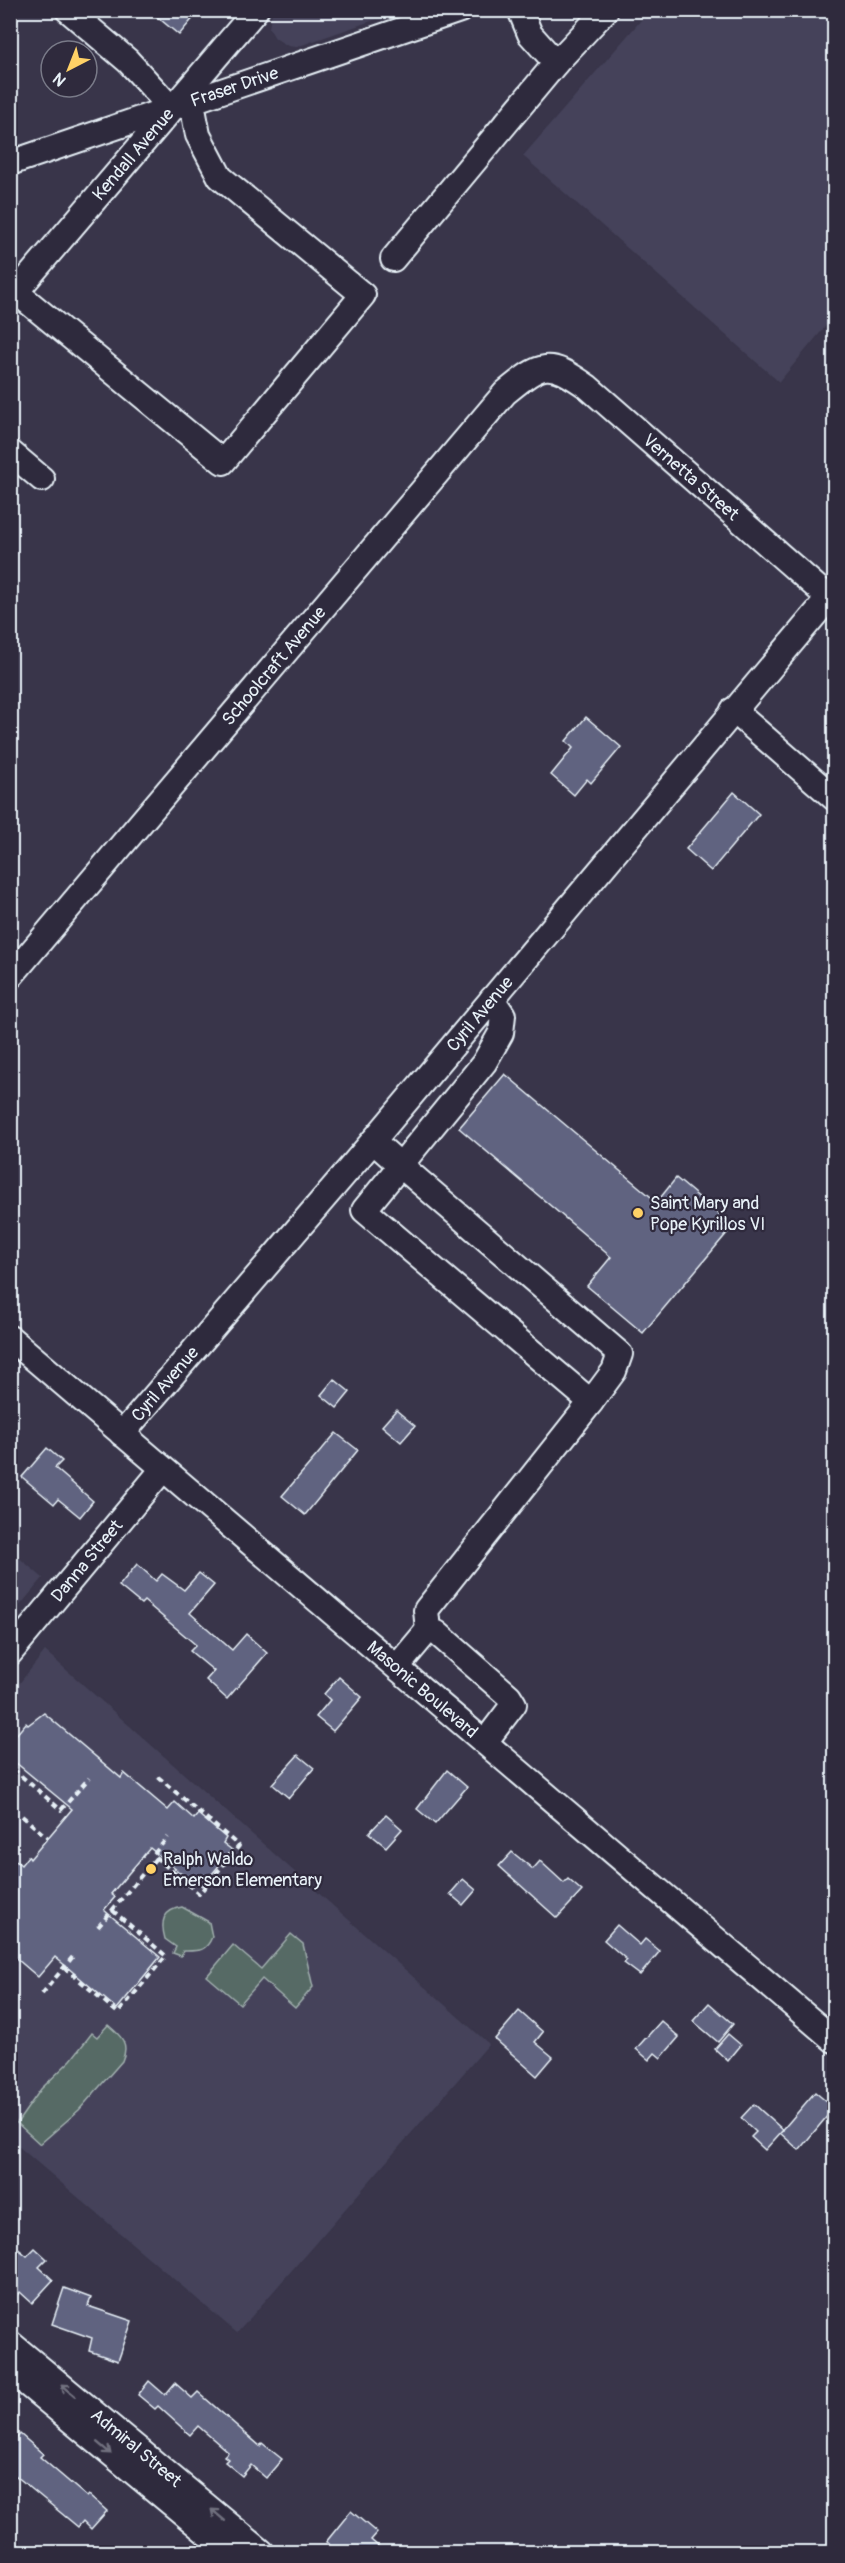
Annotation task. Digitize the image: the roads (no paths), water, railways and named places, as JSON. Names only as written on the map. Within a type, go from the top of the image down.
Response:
[{"type":"street","points":[[13,295],[223,462],[363,295],[219,177],[182,105],[68,10]]},
{"type":"street","name":"Kendall Avenue","points":[[13,295],[182,105],[256,10]]},
{"type":"street","name":"Fraser Drive","points":[[10,164],[460,10]]},
{"type":"street","points":[[520,10],[530,34],[555,63]]},
{"type":"street","points":[[393,259],[555,63],[606,10]]},
{"type":"street","name":"Vernetta Street","points":[[546,367],[559,368],[588,387],[832,595]]},
{"type":"street","name":"Schoolcraft Avenue","points":[[10,977],[505,393],[532,371],[546,367]]},
{"type":"street","points":[[10,452],[42,479]]},
{"type":"street","name":"Cyril Avenue","points":[[122,1434],[373,1142],[733,710],[832,595]]},
{"type":"street","points":[[733,710],[834,798]]},
{"type":"street","points":[[492,999],[503,1015],[501,1033],[484,1063],[399,1164],[364,1210],[591,1402]]},
{"type":"street","points":[[373,1142],[620,1354],[614,1371],[591,1402],[426,1610],[428,1630],[397,1667]]},
{"type":"street","name":"Masonic Boulevard","points":[[10,1338],[834,2040]]},
{"type":"street","name":"Danna Street","points":[[10,1653],[163,1469]]},
{"type":"street","points":[[428,1630],[436,1633],[509,1696],[514,1704],[485,1742]]},
{"type":"street","name":"Admiral Street","points":[[10,2343],[260,2552]]},
{"type":"street","name":"Admiral Street","points":[[10,2370],[230,2553]]},
{"type":"place","name":"Saint Mary and Pope Kyrillos VI","points":[[638,1213]]},
{"type":"place","name":"Ralph Waldo Emerson Elementary","points":[[151,1869]]}]
